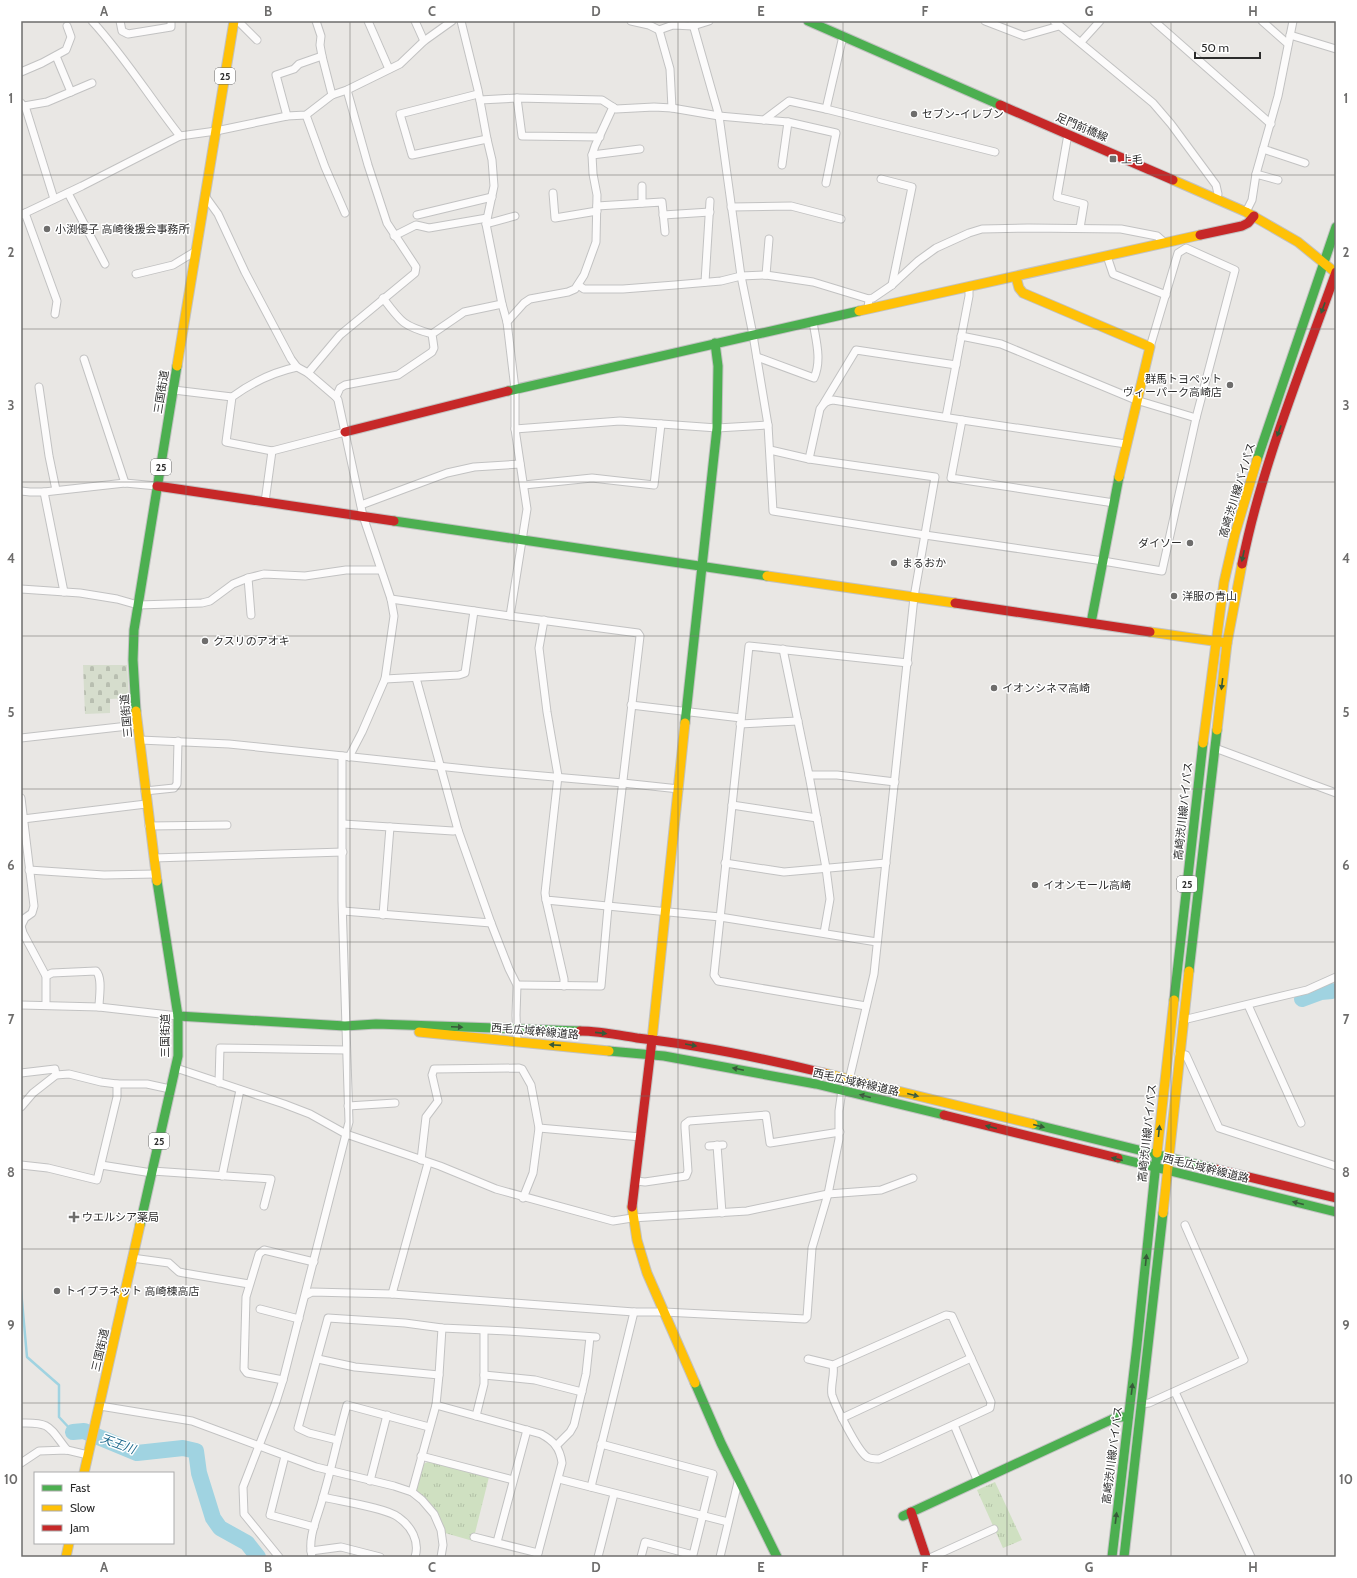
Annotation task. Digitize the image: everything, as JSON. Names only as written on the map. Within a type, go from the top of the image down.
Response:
[{"type":"street","points":[[92,21],[112,43],[159,110],[180,136]]},
{"type":"street","points":[[120,21],[122,31],[128,34],[171,27],[171,21]]},
{"type":"street","name":"三国街道","points":[[100,1406],[178,1056],[178,1016],[149,826],[140,740],[137,725],[134,630],[234,21]]},
{"type":"street","points":[[238,21],[257,40]]},
{"type":"street","points":[[316,21],[321,36],[320,45],[322,56],[332,95]]},
{"type":"street","points":[[368,21],[389,69]]},
{"type":"street","points":[[415,21],[424,41]]},
{"type":"street","points":[[55,314],[57,301],[23,214],[68,193],[180,136],[216,131],[287,116],[306,115],[332,95],[347,90],[400,64],[424,41],[452,21]]},
{"type":"street","points":[[461,21],[492,160],[494,186],[487,221],[502,304],[507,322],[515,389],[515,429],[527,509],[510,616]]},
{"type":"street","points":[[631,21],[649,23],[659,30],[670,69],[672,108]]},
{"type":"street","points":[[659,30],[673,25],[709,21]]},
{"type":"street","name":"足門前橋線","points":[[808,21],[1217,198],[1250,214],[1298,242],[1336,273]]},
{"type":"street","points":[[985,21],[1024,36],[1057,23],[1145,95],[1163,114],[1216,185],[1218,194],[1217,198]]},
{"type":"street","points":[[1081,42],[1100,21]]},
{"type":"street","points":[[1154,21],[1271,124]]},
{"type":"street","points":[[1262,21],[1288,44]]},
{"type":"street","points":[[232,397],[226,442],[272,451],[515,389],[1242,226],[1248,223],[1256,174],[1271,124],[1293,21]]},
{"type":"street","points":[[693,23],[719,116],[741,276],[757,357],[768,425],[773,511],[1103,561],[1162,571],[1196,418],[1236,270],[1186,248],[1178,253],[1136,400],[1114,503],[1103,561],[1091,623]]},
{"type":"street","points":[[21,72],[66,50],[71,37],[67,26]]},
{"type":"street","points":[[1290,35],[1336,49]]},
{"type":"street","points":[[826,109],[843,36]]},
{"type":"street","points":[[56,56],[71,92]]},
{"type":"street","points":[[287,116],[276,75],[294,69],[300,64],[322,56]]},
{"type":"street","points":[[54,199],[23,104],[47,102],[92,83]]},
{"type":"street","points":[[308,373],[340,335],[415,273],[416,267],[394,236],[387,223],[347,90]]},
{"type":"street","points":[[487,139],[412,155],[400,114],[479,97],[602,100],[616,109],[654,107],[672,108],[719,116],[788,122],[836,132],[826,183]]},
{"type":"street","points":[[517,98],[522,136],[600,137]]},
{"type":"street","points":[[764,120],[789,101],[995,152]]},
{"type":"street","points":[[507,322],[524,303],[530,299],[568,292],[578,285],[584,275],[596,242],[597,195],[593,174],[592,155],[613,107]]},
{"type":"street","points":[[306,115],[325,167],[345,213]]},
{"type":"street","points":[[782,165],[788,122]]},
{"type":"street","points":[[1068,134],[1057,197],[1084,204],[1080,228]]},
{"type":"street","points":[[1263,148],[1304,164]]},
{"type":"street","points":[[592,155],[640,150]]},
{"type":"street","points":[[1256,174],[1278,180]]},
{"type":"street","points":[[881,179],[912,187],[892,285]]},
{"type":"street","points":[[642,186],[642,203]]},
{"type":"street","points":[[68,193],[105,264]]},
{"type":"street","points":[[553,193],[555,218],[597,209],[662,202],[665,232]]},
{"type":"street","points":[[205,196],[218,214],[245,272],[291,359],[297,367],[308,373],[336,397],[363,516],[391,600],[394,616],[385,679],[362,732],[346,756],[343,824],[343,911],[345,1026],[349,1122],[306,1295],[283,1380],[243,1487],[244,1514],[279,1557]]},
{"type":"street","points":[[417,215],[492,197]]},
{"type":"street","points":[[706,282],[710,201]]},
{"type":"street","points":[[731,207],[791,206],[841,219]]},
{"type":"street","points":[[663,215],[710,212]]},
{"type":"street","points":[[394,236],[416,225],[429,228],[515,216]]},
{"type":"street","name":"高崎渋川線バイパス","points":[[1112,1557],[1215,641],[1224,582],[1235,534],[1249,484],[1336,227]]},
{"type":"street","points":[[578,285],[584,290],[616,289],[721,281],[741,276],[766,275],[813,282],[869,299],[892,285],[918,261],[936,248],[969,233],[982,229],[1080,228],[1135,231],[1157,236],[1165,243]]},
{"type":"street","points":[[766,275],[769,239]]},
{"type":"street","points":[[136,274],[173,266],[196,251]]},
{"type":"street","points":[[1107,256],[1113,274],[1166,295]]},
{"type":"street","name":"高崎渋川線バイパス","points":[[1124,1557],[1168,1171],[1179,1054],[1227,643],[1247,540],[1261,487],[1336,273]]},
{"type":"street","points":[[1016,277],[1019,288],[1023,293],[1150,347]]},
{"type":"street","points":[[946,417],[969,296],[969,287]]},
{"type":"street","points":[[384,298],[395,314],[405,324],[432,334]]},
{"type":"street","points":[[868,310],[869,299]]},
{"type":"street","points":[[432,334],[464,312],[502,304]]},
{"type":"street","points":[[757,357],[814,378],[819,362],[813,322]]},
{"type":"street","points":[[336,397],[340,388],[345,384],[398,375],[432,352],[434,348],[432,334]]},
{"type":"street","points":[[961,336],[1000,344],[1136,400],[1196,418]]},
{"type":"street","points":[[715,343],[718,366],[718,428],[679,789],[664,912],[652,1039],[632,1218],[648,1274],[664,1312],[722,1443],[777,1557]]},
{"type":"street","points":[[809,459],[820,409],[856,350],[956,365]]},
{"type":"street","points":[[84,359],[125,483]]},
{"type":"street","points":[[174,390],[232,397],[265,377],[297,367]]},
{"type":"street","points":[[39,387],[49,456],[56,490]]},
{"type":"street","points":[[824,403],[833,400],[1126,444]]},
{"type":"street","points":[[962,420],[951,478],[1114,503]]},
{"type":"street","points":[[515,429],[620,421],[718,428],[768,425]]},
{"type":"street","points":[[524,485],[592,478],[654,485],[662,424]]},
{"type":"street","points":[[770,450],[809,459],[935,477],[914,597],[874,974],[849,1080]]},
{"type":"street","points":[[265,502],[272,451]]},
{"type":"street","points":[[361,505],[447,473],[474,467],[520,464]]},
{"type":"street","points":[[21,491],[44,492],[125,483],[157,486],[1227,643]]},
{"type":"street","points":[[44,492],[64,592]]},
{"type":"street","points":[[21,589],[64,592],[117,599],[138,605],[202,603],[210,601],[233,584],[264,574],[305,576],[346,570],[380,570]]},
{"type":"street","points":[[248,578],[251,615]]},
{"type":"street","points":[[391,600],[638,633],[640,636],[608,907],[601,986],[517,985]]},
{"type":"street","points":[[385,679],[459,675],[465,673],[474,611]]},
{"type":"street","points":[[544,620],[539,648],[546,712],[558,776],[545,893],[564,980],[564,986]]},
{"type":"street","points":[[866,1006],[718,980],[714,975],[749,646],[908,664]]},
{"type":"street","points":[[783,649],[809,775],[826,868],[830,899],[824,933]]},
{"type":"street","points":[[416,678],[439,766],[458,830],[509,970],[517,985],[517,1042]]},
{"type":"street","points":[[631,705],[687,712],[740,721],[798,721]]},
{"type":"street","points":[[21,738],[137,725]]},
{"type":"street","points":[[140,740],[178,741],[346,756],[679,789]]},
{"type":"street","points":[[145,791],[174,788],[177,784],[178,741]]},
{"type":"street","points":[[1215,748],[1336,793]]},
{"type":"street","points":[[809,775],[837,776],[895,782]]},
{"type":"street","points":[[21,798],[34,906],[32,913],[25,918],[21,926],[23,933],[46,976],[46,1004]]},
{"type":"street","points":[[23,819],[146,804]]},
{"type":"street","points":[[732,805],[817,818]]},
{"type":"street","points":[[343,824],[453,831],[458,830]]},
{"type":"street","points":[[149,826],[227,825]]},
{"type":"street","points":[[384,914],[390,827]]},
{"type":"street","points":[[154,858],[343,852]]},
{"type":"street","points":[[725,863],[784,872],[886,863]]},
{"type":"street","points":[[29,870],[104,875],[156,874]]},
{"type":"street","points":[[546,900],[720,918],[878,942]]},
{"type":"street","points":[[343,911],[491,922]]},
{"type":"street","points":[[46,976],[52,973],[96,971],[100,978],[99,1006]]},
{"type":"street","points":[[1183,1020],[1307,990],[1336,977]]},
{"type":"street","points":[[21,1005],[46,1004],[79,1007],[99,1006],[178,1016]]},
{"type":"street","points":[[1248,1005],[1301,1123]]},
{"type":"street","name":"西毛広域幹線道路","points":[[178,1016],[345,1026],[376,1024],[516,1030],[585,1031],[652,1039],[774,1061],[1336,1198]]},
{"type":"street","name":"西毛広域幹線道路","points":[[362,1025],[517,1042],[650,1054],[720,1065],[842,1090],[1336,1212]]},
{"type":"street","points":[[218,1083],[220,1048],[346,1050]]},
{"type":"street","points":[[1179,1054],[1186,1055],[1219,1128],[1336,1166]]},
{"type":"street","points":[[176,1068],[284,1104],[310,1114],[346,1134],[424,1161],[496,1189],[523,1198],[613,1221],[632,1218],[747,1211],[828,1194],[880,1190],[913,1178]]},
{"type":"street","points":[[21,1073],[55,1069],[56,1075]]},
{"type":"street","points":[[392,1294],[424,1161],[426,1117],[438,1101],[432,1075],[434,1069],[522,1069],[531,1085],[539,1128],[534,1173],[523,1198]]},
{"type":"street","points":[[21,1107],[33,1093],[56,1075],[69,1074],[101,1082],[117,1084],[147,1084],[170,1089]]},
{"type":"street","points":[[21,1165],[48,1168],[97,1180],[117,1097],[117,1084]]},
{"type":"street","points":[[222,1176],[240,1090]]},
{"type":"street","points":[[306,1295],[312,1292],[392,1294],[634,1312],[664,1312],[805,1319],[807,1317],[812,1248],[828,1194],[839,1139],[839,1111],[842,1090]]},
{"type":"street","points":[[348,1106],[395,1103]]},
{"type":"street","points":[[636,1181],[645,1182],[686,1176],[688,1171],[684,1128],[685,1124],[690,1121],[766,1115],[770,1143],[840,1132]]},
{"type":"street","points":[[539,1128],[641,1137]]},
{"type":"street","points":[[709,1146],[720,1145],[722,1213]]},
{"type":"street","points":[[101,1165],[152,1172],[271,1179],[264,1206]]},
{"type":"street","points":[[1141,1404],[1150,1403],[1244,1360],[1185,1225]]},
{"type":"street","points":[[283,1380],[247,1373],[244,1369],[246,1297],[249,1284],[259,1254],[264,1250],[314,1262]]},
{"type":"street","points":[[132,1258],[169,1263],[179,1272],[249,1284]]},
{"type":"street","points":[[260,1309],[299,1319]]},
{"type":"street","points":[[591,1487],[634,1312]]},
{"type":"street","points":[[808,1360],[833,1365],[946,1314],[952,1316],[991,1402],[990,1408],[879,1459],[873,1459],[866,1456],[859,1448],[842,1418],[832,1395],[833,1365]]},
{"type":"street","points":[[337,1440],[309,1433],[298,1428],[328,1318],[405,1323],[442,1328],[593,1337],[574,1425],[570,1432],[556,1446]]},
{"type":"street","points":[[412,1492],[436,1405],[442,1328]]},
{"type":"street","points":[[476,1416],[484,1384],[484,1331]]},
{"type":"street","points":[[842,1418],[971,1358]]},
{"type":"street","points":[[318,1359],[355,1367],[439,1375]]},
{"type":"street","points":[[484,1375],[535,1380],[582,1392]]},
{"type":"street","points":[[1175,1392],[1251,1557]]},
{"type":"street","points":[[380,1557],[341,1547],[311,1554],[310,1542],[347,1405],[429,1427]]},
{"type":"street","points":[[436,1405],[541,1434],[559,1448],[562,1463],[538,1555],[497,1542],[474,1537]]},
{"type":"street","points":[[100,1406],[192,1421],[329,1471],[394,1486],[412,1492],[422,1500],[434,1514],[439,1525],[443,1545],[441,1557]]},
{"type":"street","name":"25","points":[[84,1472],[100,1406]]},
{"type":"street","points":[[370,1481],[387,1416]]},
{"type":"street","points":[[926,1557],[907,1514],[1117,1417],[1128,1417]]},
{"type":"street","points":[[21,1423],[39,1422],[47,1425],[67,1450]]},
{"type":"street","points":[[954,1425],[978,1482]]},
{"type":"street","points":[[497,1542],[527,1430]]},
{"type":"street","points":[[601,1444],[713,1474],[693,1555],[645,1542],[642,1557]]},
{"type":"street","points":[[21,1463],[39,1451],[67,1450],[88,1456]]},
{"type":"street","points":[[285,1456],[270,1515],[314,1527]]},
{"type":"street","points":[[421,1456],[513,1480]]},
{"type":"street","points":[[559,1478],[614,1494],[728,1522]]},
{"type":"street","points":[[720,1557],[739,1478]]},
{"type":"street","points":[[598,1557],[614,1494]]},
{"type":"street","points":[[323,1498],[398,1516],[409,1527],[415,1539],[415,1557]]},
{"type":"street","points":[[932,1557],[994,1529]]},
{"type":"street","points":[[66,1557],[69,1544]]},
{"type":"green space","points":[[83,665],[127,665],[129,698],[110,699],[110,713],[85,714]]},
{"type":"green space","points":[[430,1461],[489,1477],[473,1541],[445,1533],[434,1510],[416,1491],[423,1464]]},
{"type":"green space","points":[[995,1482],[1022,1540],[1003,1548],[977,1490]]},
{"type":"waterway","points":[[1302,999],[1321,992],[1332,991]]},
{"type":"waterway","name":"天王川","points":[[21,1290],[27,1357],[59,1385],[59,1417],[73,1432]]},
{"type":"waterway","name":"天王川","points":[[73,1432],[84,1431],[137,1453],[183,1448],[196,1451],[199,1473],[213,1518],[220,1528],[247,1543],[258,1557]]},
{"type":"traffic: fast","points":[[808,21],[1000,105]]},
{"type":"traffic: fast","points":[[1257,460],[1336,227]]},
{"type":"traffic: fast","points":[[508,391],[859,311]]},
{"type":"traffic: fast","points":[[685,723],[717,428],[718,366],[715,343]]},
{"type":"traffic: fast","points":[[136,711],[133,660],[134,630],[177,366]]},
{"type":"traffic: fast","points":[[1091,623],[1119,477]]},
{"type":"traffic: fast","points":[[394,521],[767,576]]},
{"type":"traffic: fast","points":[[1189,971],[1217,730]]},
{"type":"traffic: fast","points":[[1174,1000],[1203,743]]},
{"type":"traffic: fast","points":[[140,1225],[178,1056],[178,1016],[157,881]]},
{"type":"traffic: fast","points":[[178,1016],[345,1026],[376,1024],[580,1031]]},
{"type":"traffic: fast","points":[[609,1051],[664,1056],[816,1084],[944,1115]]},
{"type":"traffic: fast","points":[[1033,1124],[1216,1169]]},
{"type":"traffic: fast","points":[[1112,1557],[1137,1345],[1157,1153]]},
{"type":"traffic: fast","points":[[1118,1158],[1336,1212]]},
{"type":"traffic: fast","points":[[1124,1557],[1163,1213]]},
{"type":"traffic: fast","points":[[695,1383],[721,1443],[777,1557]]},
{"type":"traffic: fast","points":[[903,1516],[1117,1417],[1128,1417]]},
{"type":"traffic: slow","points":[[177,366],[234,21]]},
{"type":"traffic: slow","points":[[1173,180],[1246,212],[1298,242],[1336,273]]},
{"type":"traffic: slow","points":[[859,311],[1200,235]]},
{"type":"traffic: slow","points":[[1016,277],[1019,288],[1023,293],[1150,347],[1119,477]]},
{"type":"traffic: slow","points":[[1203,743],[1224,582],[1235,534],[1257,460]]},
{"type":"traffic: slow","points":[[1217,730],[1227,643],[1242,564]]},
{"type":"traffic: slow","points":[[767,576],[955,603]]},
{"type":"traffic: slow","points":[[1150,632],[1227,643]]},
{"type":"traffic: slow","points":[[136,711],[157,881]]},
{"type":"traffic: slow","points":[[652,1040],[685,723]]},
{"type":"traffic: slow","points":[[1163,1213],[1189,971]]},
{"type":"traffic: slow","points":[[1157,1153],[1174,1000]]},
{"type":"traffic: slow","points":[[419,1032],[609,1051]]},
{"type":"traffic: slow","points":[[824,1073],[1033,1124]]},
{"type":"traffic: slow","points":[[632,1207],[637,1240],[647,1273],[695,1383]]},
{"type":"traffic: slow","points":[[84,1472],[140,1225]]},
{"type":"traffic: slow","points":[[66,1557],[69,1544]]},
{"type":"traffic: jam","points":[[1000,105],[1173,180]]},
{"type":"traffic: jam","points":[[1200,235],[1242,226],[1248,223],[1254,216]]},
{"type":"traffic: jam","points":[[1242,564],[1260,490],[1284,416],[1336,272]]},
{"type":"traffic: jam","points":[[345,432],[508,391]]},
{"type":"traffic: jam","points":[[157,486],[394,521]]},
{"type":"traffic: jam","points":[[955,603],[1150,632]]},
{"type":"traffic: jam","points":[[580,1031],[608,1033],[708,1048],[824,1073]]},
{"type":"traffic: jam","points":[[632,1207],[652,1040]]},
{"type":"traffic: jam","points":[[944,1115],[1118,1158]]},
{"type":"traffic: jam","points":[[1216,1169],[1336,1198]]},
{"type":"traffic: jam","points":[[911,1512],[926,1557]]},
{"type":"place","name":"セブン-イレブン","points":[[914,114]]},
{"type":"place","name":"上毛","points":[[1113,159]]},
{"type":"place","name":"小渕優子 高崎後援会事務所","points":[[47,229]]},
{"type":"place","name":"群馬トヨペット ヴィーパーク高崎店","points":[[1230,385]]},
{"type":"place","name":"ダイソー","points":[[1190,543]]},
{"type":"place","name":"まるおか","points":[[894,563]]},
{"type":"place","name":"洋服の青山","points":[[1174,596]]},
{"type":"place","name":"クスリのアオキ","points":[[205,641]]},
{"type":"place","name":"イオンシネマ高崎","points":[[994,688]]},
{"type":"place","name":"イオンモール高崎","points":[[1035,885]]},
{"type":"place","name":"ウエルシア薬局","points":[[74,1217]]},
{"type":"place","name":"トイプラネット 高崎棟高店","points":[[57,1291]]}]
